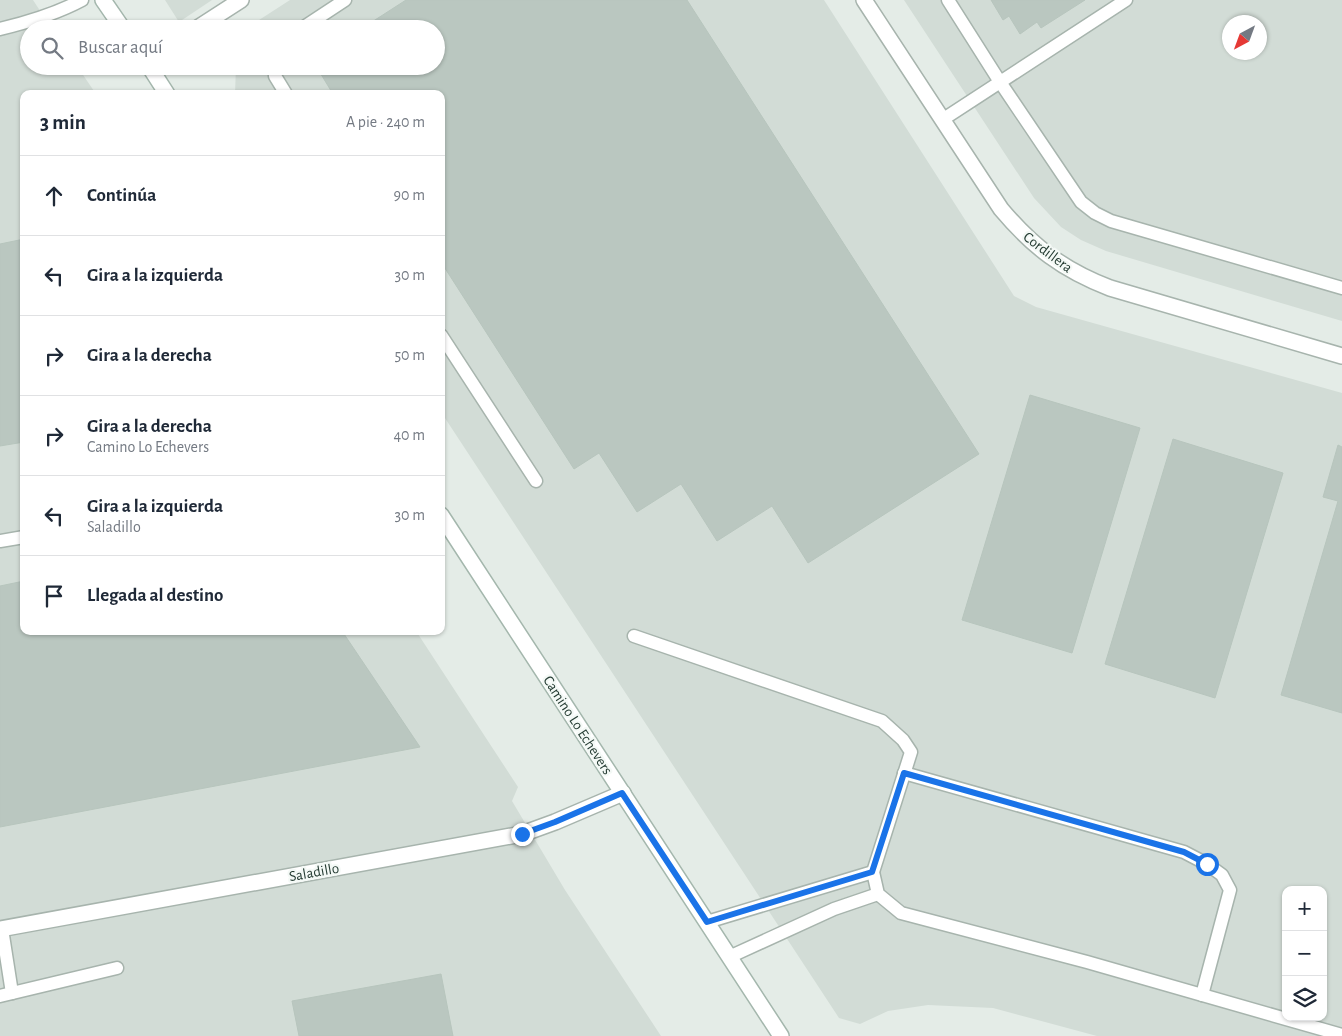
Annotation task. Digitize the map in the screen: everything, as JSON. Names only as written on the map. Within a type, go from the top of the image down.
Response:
[{"type":"street","points":[[104,0],[117,20]]},
{"type":"street","points":[[210,20],[241,0]]},
{"type":"street","name":"Cordillera","points":[[864,0],[1001,209],[1016,227],[1052,259],[1070,271],[1110,288],[1342,356]]},
{"type":"street","points":[[154,75],[163,90]]},
{"type":"street","name":"Camino Lo Echevers","points":[[445,521],[781,1036]]},
{"type":"street","name":"Saladillo","points":[[1,929],[522,834],[622,793]]},
{"type":"lane","points":[[37,20],[82,0]]},
{"type":"lane","points":[[315,20],[345,0]]},
{"type":"lane","points":[[948,0],[1000,82],[1081,202],[1096,213],[1111,221],[1342,288]]},
{"type":"lane","points":[[942,120],[1126,0]]},
{"type":"lane","points":[[0,28],[20,24]]},
{"type":"lane","points":[[275,75],[284,90]]},
{"type":"lane","points":[[445,341],[536,481]]},
{"type":"lane","points":[[0,541],[20,538]]},
{"type":"lane","points":[[634,636],[882,721],[903,740],[911,752],[872,872],[878,894],[901,913],[1087,962],[1342,1035]]},
{"type":"lane","points":[[904,773],[1184,852],[1222,874],[1230,890],[1202,995]]},
{"type":"lane","points":[[707,922],[872,872]]},
{"type":"lane","points":[[729,957],[834,909],[878,894]]},
{"type":"lane","points":[[1,929],[6,995],[117,968]]},
{"type":"shaded area","points":[[0,0],[33,0],[46,20],[20,20],[20,75],[83,75],[93,90],[20,90],[20,635],[419,635],[518,787],[512,801],[565,890],[661,1036],[0,1036]]},
{"type":"shaded area","points":[[165,0],[212,0],[182,20],[178,20]]},
{"type":"shaded area","points":[[290,0],[824,0],[1014,296],[1036,307],[1342,393],[1342,1036],[1097,1036],[993,1008],[928,1005],[888,1011],[860,1024],[839,1018],[445,418],[445,90],[235,90],[236,75],[445,75],[445,20],[259,20]]},
{"type":"shaded area","points":[[904,0],[1342,0],[1342,321],[1106,251],[1081,240],[1061,227],[1034,198]]},
{"type":"building","points":[[406,0],[687,0],[979,454],[808,563],[772,506],[717,541],[681,484],[637,512],[599,453],[574,469],[445,268],[445,90],[331,90],[321,75],[445,75],[445,20],[375,20]]},
{"type":"building","points":[[991,0],[1085,0],[1041,28],[1037,22],[1020,34],[1009,16],[1003,20]]},
{"type":"building","points":[[20,240],[20,443],[0,446],[0,244]]},
{"type":"building","points":[[1030,395],[1140,428],[1072,653],[962,620]]},
{"type":"building","points":[[1173,439],[1283,473],[1215,698],[1105,664]]},
{"type":"building","points":[[1338,445],[1342,447],[1342,713],[1281,695],[1338,501],[1323,497]]},
{"type":"building","points":[[20,582],[20,635],[345,635],[420,747],[0,827],[0,586]]},
{"type":"building","points":[[441,974],[453,1036],[299,1036],[292,1001]]},
{"type":"route","points":[[522,834],[622,793],[707,922],[872,872],[904,773],[1184,852],[1207,864]]}]
